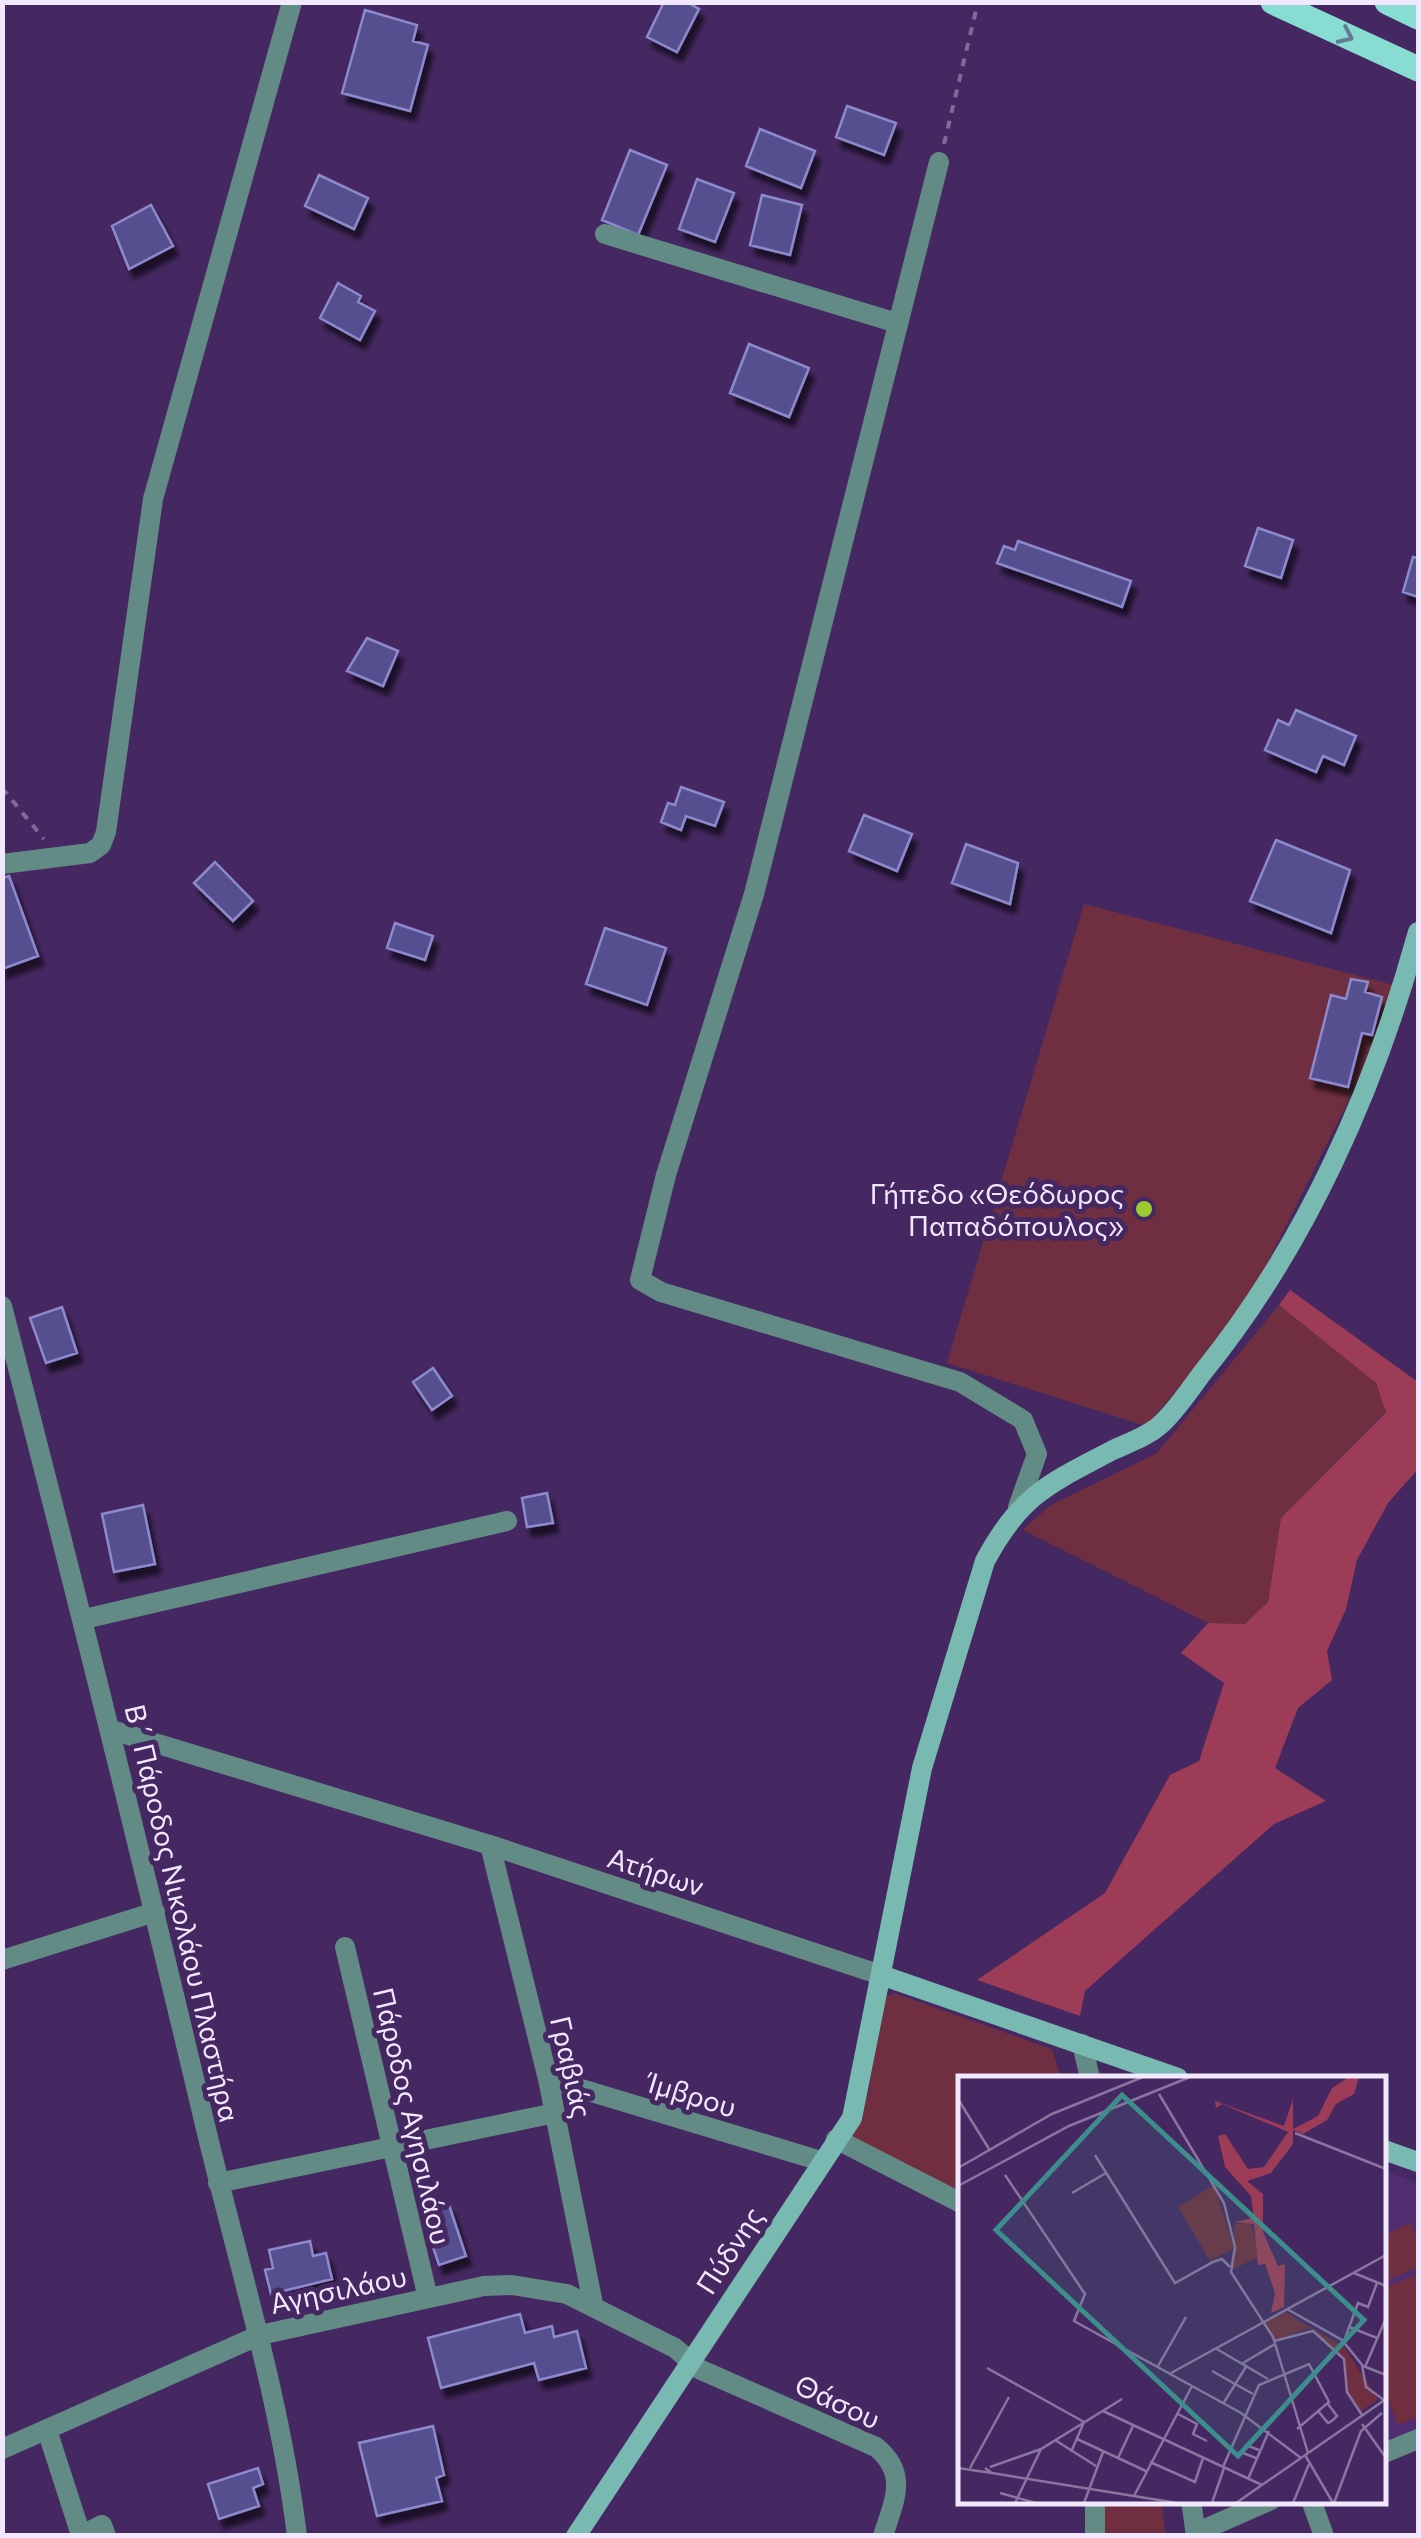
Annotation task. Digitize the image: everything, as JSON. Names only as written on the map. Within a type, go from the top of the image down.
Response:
[{"type":"main road","points":[[1273,2],[1418,69]]},
{"type":"main road","points":[[1387,2],[1418,17]]},
{"type":"street","points":[[2,864],[90,853],[106,832],[153,499],[292,2]]},
{"type":"street","points":[[939,162],[754,894],[666,1175],[640,1280],[661,1292],[960,1382],[1023,1420],[1036,1454],[1018,1507]]},
{"type":"street","points":[[605,234],[898,323]]},
{"type":"street","points":[[1018,1507],[1046,1486],[1159,1426],[1247,1318],[1348,1134],[1395,1015],[1418,932]]},
{"type":"street","name":"Β΄ Πάροδος Νικολάου Πλαστήρα","points":[[2,1306],[112,1730],[218,2183],[260,2334],[297,2536]]},
{"type":"street","name":"Πύδνης","points":[[576,2536],[852,2118],[922,1768],[985,1561],[1018,1507]]},
{"type":"street","points":[[84,1619],[507,1522]]},
{"type":"street","name":"Ατήρων","points":[[112,1730],[490,1845],[1172,2076]]},
{"type":"street","name":"Γραβιάς","points":[[490,1845],[548,2079],[593,2304]]},
{"type":"street","points":[[2,1960],[154,1912]]},
{"type":"street","name":"Πάροδος Αγησιλάου","points":[[344,1947],[428,2298]]},
{"type":"street","points":[[1082,2044],[1090,2076]]},
{"type":"street","name":"Ίμβρου","points":[[548,2079],[820,2162]]},
{"type":"street","points":[[218,2183],[555,2113]]},
{"type":"street","points":[[836,2139],[958,2200]]},
{"type":"street","points":[[1386,2151],[1418,2162]]},
{"type":"street","name":"Αγησιλάου","points":[[2,2448],[260,2334],[428,2298],[512,2285],[542,2287],[593,2304],[675,2348],[688,2362]]},
{"type":"street","name":"Θάσου","points":[[688,2362],[846,2432],[890,2458],[899,2488],[883,2536]]},
{"type":"street","points":[[46,2430],[80,2535],[102,2525],[106,2536]]},
{"type":"street","points":[[1386,2452],[1418,2439]]},
{"type":"street","points":[[1094,2503],[1095,2536]]},
{"type":"street","points":[[1192,2503],[1196,2534],[1264,2503]]},
{"type":"street","points":[[1311,2503],[1324,2536]]},
{"type":"path","points":[[939,162],[978,2]]},
{"type":"path","points":[[2,788],[59,857]]},
{"type":"shaded area","name":"Γήπεδο «Θεόδωρος Παπαδόπουλος»","points":[[1084,904],[1393,985],[1379,1039],[1243,1312],[1146,1426],[947,1363]]},
{"type":"shaded area","points":[[1290,1290],[1418,1382],[1418,1469],[1388,1503],[1357,1560],[1346,1609],[1327,1651],[1332,1680],[1298,1708],[1275,1768],[1326,1801],[1274,1824],[1085,1991],[1080,2016],[977,1980],[1105,1893],[1170,1775],[1199,1761],[1224,1683],[1181,1653],[1208,1623],[1245,1624],[1268,1602],[1281,1518],[1386,1412],[1376,1383],[1279,1305]]},
{"type":"shaded area","points":[[1279,1305],[1376,1383],[1386,1411],[1281,1518],[1268,1602],[1245,1624],[1208,1623],[1023,1530],[1049,1506],[1157,1453]]},
{"type":"shaded area","points":[[894,1993],[1052,2049],[1060,2076],[958,2076],[958,2193],[848,2139],[868,2094],[884,1998]]},
{"type":"shaded area","points":[[1386,2172],[1418,2183],[1418,2431],[1387,2444]]},
{"type":"shaded area","points":[[1411,2223],[1418,2240],[1418,2267],[1386,2281],[1386,2233]]},
{"type":"shaded area","points":[[1418,2274],[1418,2417],[1398,2425],[1386,2395],[1386,2287]]},
{"type":"shaded area","points":[[1096,2503],[1162,2503],[1165,2535],[1096,2535]]},
{"type":"building","points":[[664,2],[687,2],[699,9],[677,52],[647,37]]},
{"type":"building","points":[[365,10],[417,25],[413,41],[428,45],[410,111],[342,93]]},
{"type":"building","points":[[847,106],[896,123],[884,155],[836,137]]},
{"type":"building","points":[[760,129],[815,151],[801,188],[746,166]]},
{"type":"building","points":[[630,150],[667,165],[638,235],[602,220]]},
{"type":"building","points":[[319,175],[368,198],[354,229],[305,206]]},
{"type":"building","points":[[697,179],[734,193],[715,242],[679,229]]},
{"type":"building","points":[[762,195],[802,205],[790,255],[750,245]]},
{"type":"building","points":[[151,205],[173,246],[129,269],[112,226]]},
{"type":"building","points":[[338,283],[361,296],[358,302],[375,311],[360,340],[320,318]]},
{"type":"building","points":[[749,344],[809,368],[789,417],[730,393]]},
{"type":"building","points":[[1258,528],[1293,540],[1281,578],[1245,566]]},
{"type":"building","points":[[1018,541],[1131,581],[1122,607],[997,563],[1004,546],[1015,550]]},
{"type":"building","points":[[1413,557],[1418,558],[1418,597],[1403,592]]},
{"type":"building","points":[[367,638],[398,651],[383,686],[347,671]]},
{"type":"building","points":[[1296,710],[1356,736],[1344,765],[1323,756],[1316,772],[1265,750],[1278,720],[1289,725]]},
{"type":"building","points":[[681,787],[724,802],[715,826],[686,816],[681,830],[661,822],[668,803],[675,805]]},
{"type":"building","points":[[864,815],[912,834],[897,871],[849,851]]},
{"type":"building","points":[[1276,840],[1350,870],[1331,933],[1250,901]]},
{"type":"building","points":[[966,844],[1018,863],[1010,904],[952,883]]},
{"type":"building","points":[[215,862],[253,901],[233,921],[194,883]]},
{"type":"building","points":[[9,876],[38,956],[2,969],[2,878]]},
{"type":"building","points":[[395,923],[433,936],[425,960],[387,948]]},
{"type":"building","points":[[605,928],[666,948],[647,1005],[586,984]]},
{"type":"building","points":[[1351,979],[1368,982],[1365,992],[1382,997],[1372,1035],[1362,1033],[1348,1087],[1310,1078],[1331,995],[1346,999]]},
{"type":"building","points":[[62,1307],[77,1353],[46,1363],[30,1318]]},
{"type":"building","points":[[433,1368],[452,1396],[432,1410],[413,1382]]},
{"type":"building","points":[[547,1493],[553,1523],[527,1527],[522,1498]]},
{"type":"building","points":[[143,1505],[155,1564],[114,1572],[102,1514]]},
{"type":"building","points":[[449,2205],[466,2256],[439,2265],[422,2214]]},
{"type":"building","points":[[310,2241],[313,2256],[326,2253],[332,2279],[271,2294],[265,2270],[273,2268],[269,2250]]},
{"type":"building","points":[[520,2314],[525,2333],[552,2326],[554,2337],[577,2331],[586,2368],[539,2380],[534,2363],[441,2388],[428,2338]]},
{"type":"building","points":[[433,2426],[444,2475],[436,2478],[442,2501],[377,2516],[359,2443]]},
{"type":"building","points":[[258,2468],[263,2484],[253,2488],[259,2506],[219,2519],[208,2484]]},
{"type":"place","name":"Γήπεδο «Θεόδωρος Παπαδόπουλος»","points":[[1144,1209]]}]
